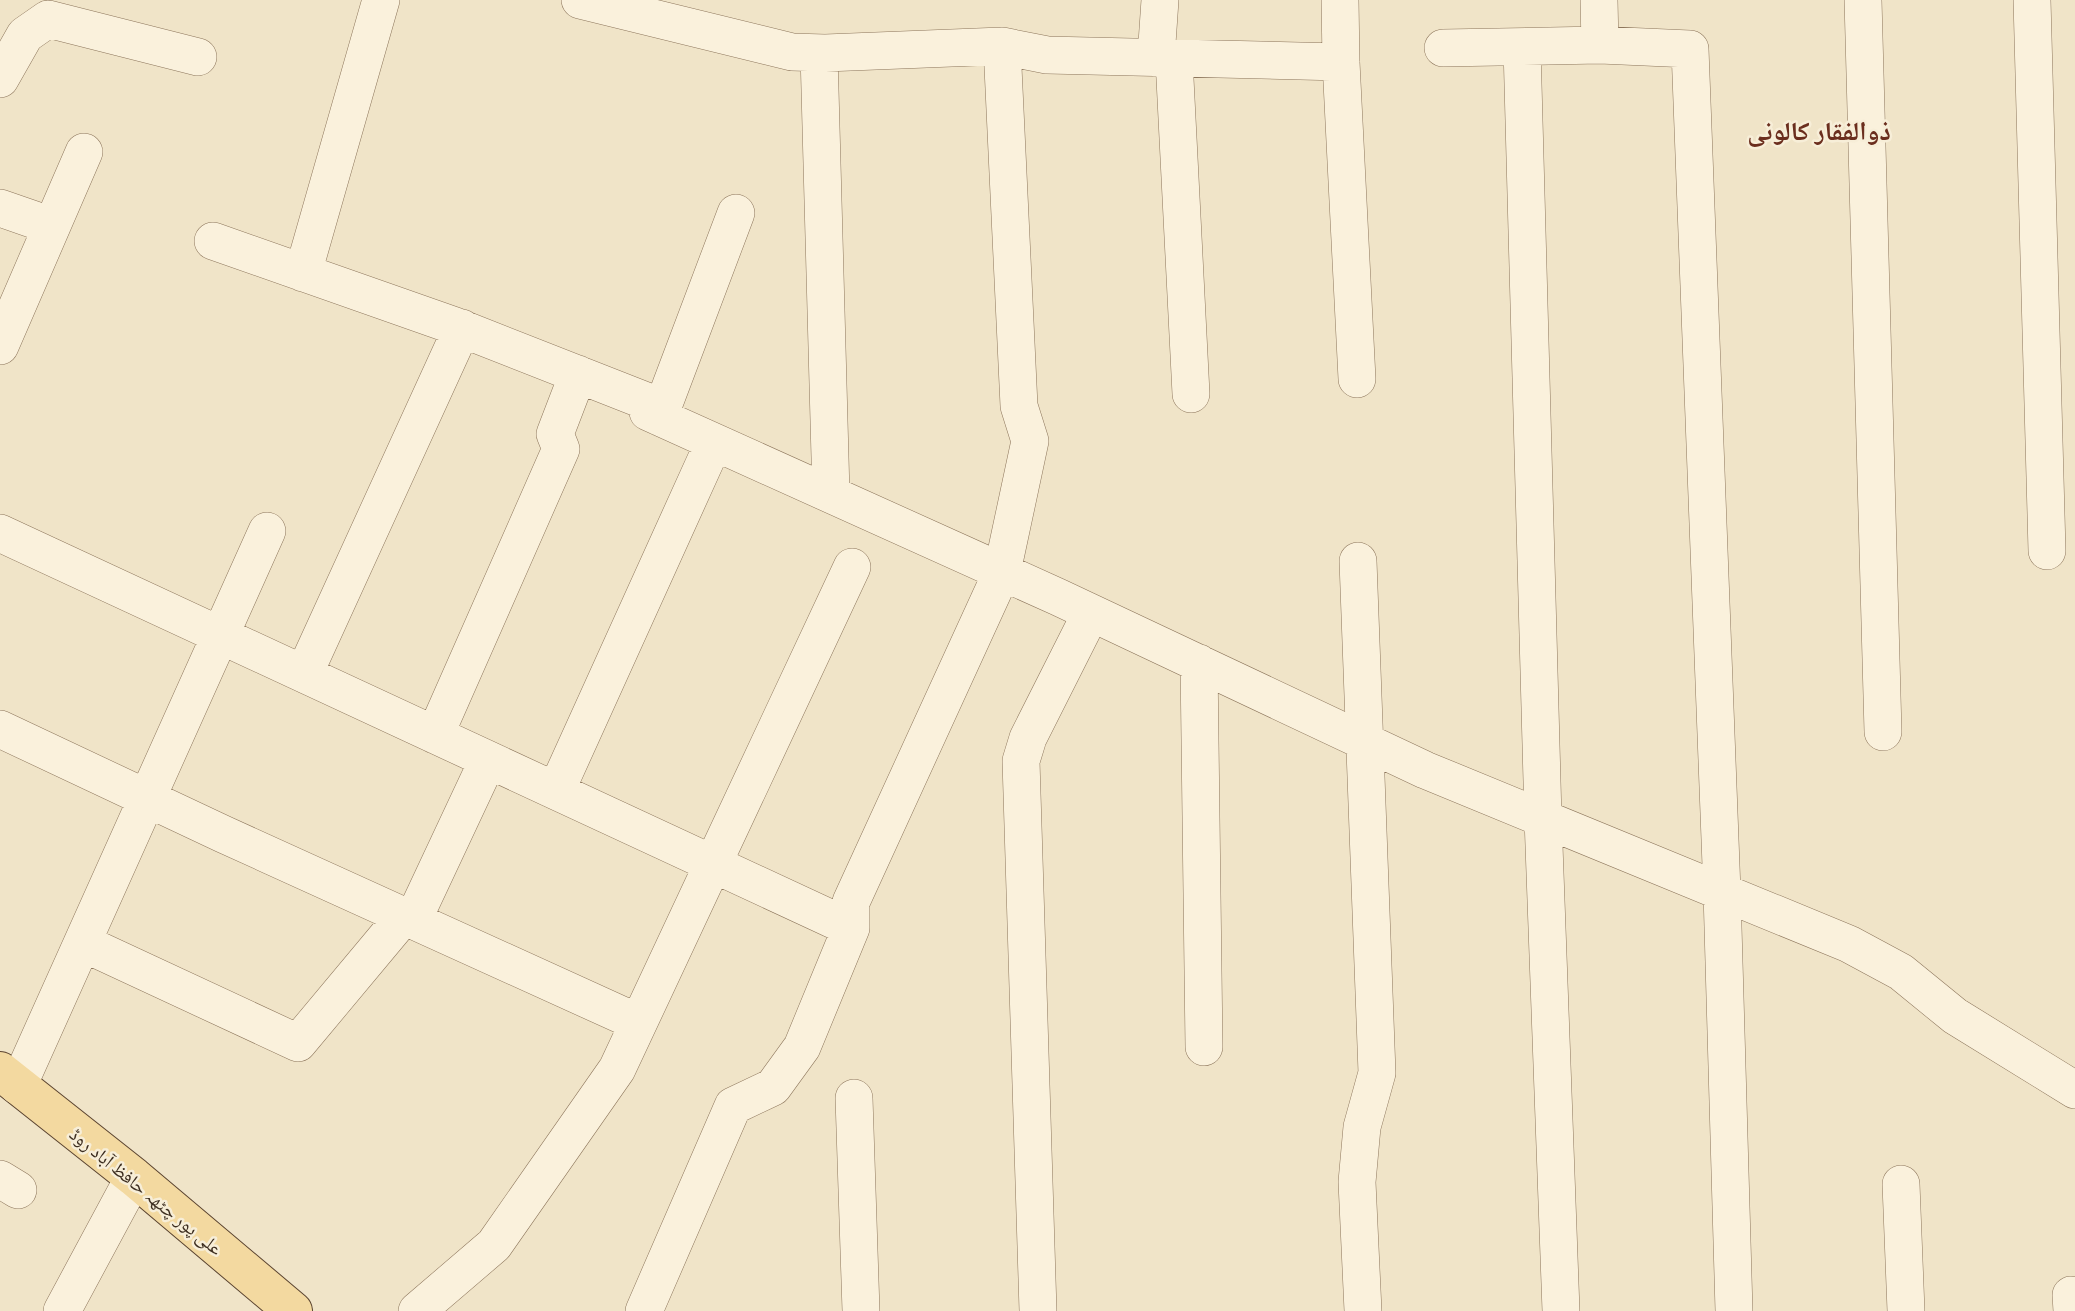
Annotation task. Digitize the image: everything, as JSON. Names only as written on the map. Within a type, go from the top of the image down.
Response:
[{"type":"main road","name":"علی پور چٹھہ حافظ آباد روڈ","points":[[9,1078],[134,1177],[293,1311]]},
{"type":"street","points":[[303,273],[381,0]]},
{"type":"street","points":[[580,0],[792,52],[1002,46],[1047,55],[1341,62]]},
{"type":"street","points":[[1160,0],[1191,394]]},
{"type":"street","points":[[1340,0],[1357,379]]},
{"type":"street","points":[[1599,0],[1600,45]]},
{"type":"street","points":[[1863,0],[1883,732]]},
{"type":"street","points":[[2032,0],[2047,551]]},
{"type":"street","points":[[0,79],[24,17],[48,19],[198,57]]},
{"type":"street","points":[[1443,48],[1600,45],[1690,49],[1722,892],[1734,1311]]},
{"type":"street","points":[[644,1311],[733,1105],[773,1087],[802,1047],[851,928],[851,902],[1002,572],[1030,441],[1018,406],[1002,46]]},
{"type":"street","points":[[1521,47],[1543,818],[1561,1311]]},
{"type":"street","points":[[819,53],[831,494]]},
{"type":"street","points":[[0,346],[84,152]]},
{"type":"street","points":[[0,208],[52,226]]},
{"type":"street","points":[[659,417],[736,213]]},
{"type":"street","points":[[213,241],[462,328],[651,403],[649,412],[659,417],[1091,613],[1425,770],[1849,944],[1901,972],[1955,1016],[2075,1090]]},
{"type":"street","points":[[304,674],[462,328]]},
{"type":"street","points":[[435,735],[561,449],[555,435],[578,374]]},
{"type":"street","points":[[556,791],[714,442]]},
{"type":"street","points":[[9,1078],[83,943],[267,531]]},
{"type":"street","points":[[0,533],[851,928]]},
{"type":"street","points":[[1358,561],[1377,1073],[1362,1127],[1357,1182],[1363,1311]]},
{"type":"street","points":[[416,1311],[494,1245],[617,1069],[852,568]]},
{"type":"street","points":[[1038,1311],[1021,761],[1028,738],[1091,613]]},
{"type":"street","points":[[1199,663],[1204,1047]]},
{"type":"street","points":[[0,729],[637,1022]]},
{"type":"street","points":[[83,943],[298,1043],[409,918],[488,760]]},
{"type":"street","points":[[854,1098],[861,1311]]},
{"type":"street","points":[[62,1311],[134,1177]]},
{"type":"street","points":[[1901,1184],[1906,1311]]},
{"type":"district","name":"ذوالفقار کالونی","points":[[1819,128]]}]
